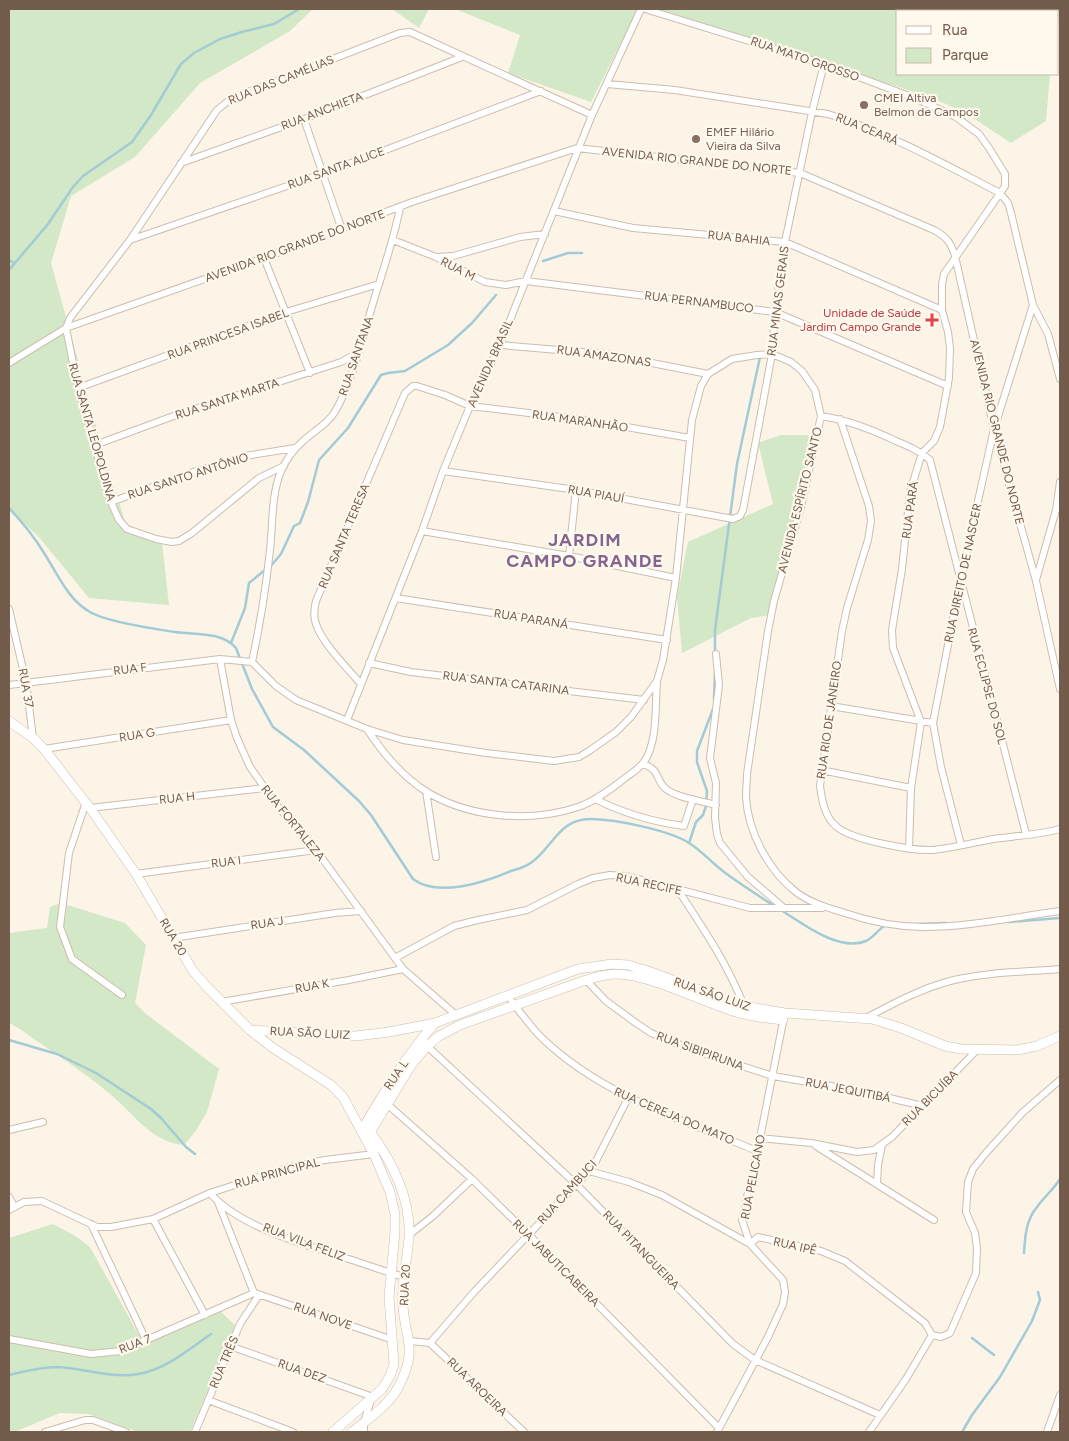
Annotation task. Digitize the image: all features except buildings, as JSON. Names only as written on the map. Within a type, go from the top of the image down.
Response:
[{"type":"street","name":"AVENIDA BRASIL","points":[[347,720],[470,406],[500,345],[554,211],[577,148],[641,9]]},
{"type":"street","name":"RUA MATO GROSSO","points":[[645,9],[738,36],[824,64],[917,99],[956,117],[979,134],[997,160],[1004,174],[1005,186],[1000,193]]},
{"type":"street","name":"RUA DAS CAMÉLIAS","points":[[66,328],[70,318],[130,240],[217,110],[227,100],[400,33],[410,32],[592,115]]},
{"type":"street","name":"RUA ANCHIETA","points":[[181,162],[304,119],[462,57]]},
{"type":"street","name":"RUA MINAS GERAIS","points":[[743,510],[772,354],[775,312],[785,242],[824,64]]},
{"type":"street","name":"RUA CEARÁ","points":[[607,84],[676,90],[828,114],[911,147],[1000,193]]},
{"type":"street","name":"RUA SANTA ALICE","points":[[130,240],[322,174],[541,92]]},
{"type":"street","points":[[304,119],[342,230]]},
{"type":"street","name":"AVENIDA RIO GRANDE DO NORTE","points":[[9,363],[66,328],[342,230],[412,202],[577,148],[800,173],[934,230],[945,236],[951,243],[994,429],[1036,581],[1058,670],[1060,689]]},
{"type":"street","points":[[1000,193],[1005,198],[1011,213],[1034,305],[1048,334],[1060,379]]},
{"type":"street","name":"RUA PARÁ","points":[[909,849],[912,788],[921,722],[893,648],[892,630],[903,562],[910,492],[922,453],[934,442],[940,427],[948,386],[950,348],[942,310],[944,274],[1000,193]]},
{"type":"street","name":"RUA SANTANA","points":[[252,662],[270,549],[277,483],[284,466],[296,448],[331,418],[339,404],[358,353],[393,240],[400,208]]},
{"type":"street","name":"RUA BAHIA","points":[[554,211],[632,228],[785,242],[942,310]]},
{"type":"street","points":[[436,257],[453,256],[520,236],[545,234]]},
{"type":"street","name":"RUA M","points":[[393,240],[436,257],[485,282],[506,285],[526,281]]},
{"type":"street","points":[[264,258],[310,373]]},
{"type":"street","name":"RUA PERNAMBUCO","points":[[526,281],[775,312],[948,386]]},
{"type":"street","name":"RUA PRINCESA ISABEL","points":[[78,388],[286,312],[379,284]]},
{"type":"street","name":"RUA DIREITO DE NASCER","points":[[961,844],[941,767],[933,723],[960,582],[994,429],[1034,305]]},
{"type":"street","name":"RUA SANTA LEOPOLDINA","points":[[66,328],[78,388],[111,502],[119,520],[127,529],[156,539],[172,542],[179,541],[192,533],[259,478],[284,466]]},
{"type":"street","name":"RUA AMAZONAS","points":[[500,345],[606,354],[708,374]]},
{"type":"street","name":"RUA SANTA MARTA","points":[[95,445],[179,414],[310,373],[358,353]]},
{"type":"street","points":[[368,729],[375,742],[388,758],[426,791],[448,802],[471,810],[518,816],[550,814],[579,807],[612,788],[643,764],[650,752],[653,739],[657,680],[667,640],[676,578],[695,405],[701,386],[708,374],[732,359],[772,354]]},
{"type":"street","name":"AVENIDA ESPÍRITO SANTO","points":[[772,354],[791,362],[802,371],[815,390],[820,416],[801,507],[774,601],[768,631],[747,774],[746,796],[754,835],[765,856],[778,874],[797,893],[828,908],[868,921],[925,927],[1060,912]]},
{"type":"street","name":"RUA MARANHÃO","points":[[417,386],[470,406],[586,420],[690,438]]},
{"type":"street","name":"RUA SANTA TERESA","points":[[361,684],[320,634],[315,623],[316,601],[405,393],[417,386]]},
{"type":"street","points":[[820,416],[840,419],[872,430],[922,453]]},
{"type":"street","name":"RUA RIO DE JANEIRO","points":[[840,419],[869,506],[871,521],[868,540],[847,608],[842,631],[821,770],[820,786],[827,815],[836,826],[847,833],[909,849],[932,850],[1026,834],[1043,834],[1060,829]]},
{"type":"street","name":"RUA SANTO ANTÔNIO","points":[[111,502],[196,471],[245,456],[296,448]]},
{"type":"street","name":"RUA ECLIPSE DO SOL","points":[[922,453],[930,460],[934,472],[960,582],[1026,834]]},
{"type":"street","name":"RUA PIAUÍ","points":[[443,472],[576,490],[734,519],[738,518],[743,510]]},
{"type":"street","points":[[1036,581],[1056,510],[1060,482]]},
{"type":"street","points":[[570,556],[576,490]]},
{"type":"street","points":[[422,531],[570,556],[676,578]]},
{"type":"street","name":"RUA PARANÁ","points":[[396,598],[667,640]]},
{"type":"street","name":"RUA 37","points":[[9,609],[26,682],[33,738]]},
{"type":"street","points":[[716,654],[719,685],[710,758],[716,783],[716,834],[720,843],[748,877],[784,908]]},
{"type":"street","name":"RUA F","points":[[9,684],[220,659],[252,662]]},
{"type":"street","name":"RUA FORTALEZA","points":[[220,659],[231,720],[250,767],[264,788],[316,850],[403,969]]},
{"type":"street","points":[[252,662],[280,690],[296,700],[386,736],[412,742],[486,753],[560,760],[579,756],[602,743],[631,717],[657,680]]},
{"type":"street","name":"RUA SANTA CATARINA","points":[[369,663],[412,672],[644,700]]},
{"type":"street","points":[[831,706],[933,723]]},
{"type":"street","name":"RUA G","points":[[44,749],[231,720]]},
{"type":"street","name":"RUA 20","points":[[9,721],[33,738],[44,749],[88,805],[136,874],[193,971],[250,1030],[273,1048],[331,1085],[343,1097],[366,1134],[386,1158],[404,1196],[408,1210],[409,1235],[403,1306],[410,1341],[410,1357],[399,1386],[390,1399],[352,1432]]},
{"type":"street","points":[[643,764],[654,770],[660,782],[668,791],[716,805]]},
{"type":"street","points":[[821,770],[912,788]]},
{"type":"street","name":"RUA H","points":[[88,805],[264,788]]},
{"type":"street","points":[[426,791],[436,857]]},
{"type":"street","points":[[595,799],[612,807],[660,823],[684,826],[693,799]]},
{"type":"street","points":[[88,805],[69,853],[60,927],[72,959],[122,995]]},
{"type":"street","name":"RUA I","points":[[136,874],[316,850]]},
{"type":"street","name":"RUA RECIFE","points":[[395,958],[454,926],[527,910],[593,878],[610,875],[625,876],[750,908],[828,908]]},
{"type":"street","points":[[678,890],[720,954],[744,1006]]},
{"type":"street","name":"RUA J","points":[[173,938],[335,913],[361,911]]},
{"type":"street","name":"RUA SÃO LUIZ","points":[[250,1030],[356,1036],[389,1032],[435,1023],[578,969],[612,964],[628,965],[648,971],[744,1006],[784,1017]]},
{"type":"street","points":[[403,969],[456,1015]]},
{"type":"street","name":"RUA K","points":[[221,1002],[403,969]]},
{"type":"street","points":[[864,1018],[900,1000],[954,980],[974,976],[1060,969]]},
{"type":"street","name":"RUA SÃO LUIZ","points":[[366,1134],[412,1064],[427,1046],[439,1036],[460,1025],[600,976],[617,974],[639,978],[755,1017],[864,1018],[902,1028],[945,1046],[977,1050],[1017,1050],[1038,1046],[1060,1036]]},
{"type":"street","name":"RUA SIBIPIRUNA","points":[[586,980],[613,1007],[651,1033],[698,1052],[773,1076]]},
{"type":"street","name":"RUA CEREJA DO MATO","points":[[508,995],[541,1038],[586,1074],[628,1098],[757,1151]]},
{"type":"street","name":"RUA PELICANO","points":[[718,1430],[784,1304],[783,1280],[750,1244],[742,1220],[784,1017]]},
{"type":"street","name":"RUA L","points":[[366,1134],[400,1068],[419,1041],[435,1023]]},
{"type":"street","name":"RUA PITANGUEIRA","points":[[427,1046],[576,1184],[733,1344],[755,1360],[880,1415]]},
{"type":"street","name":"RUA BICUÍBA","points":[[882,1145],[977,1050]]},
{"type":"street","name":"RUA JEQUITIBÁ","points":[[773,1076],[860,1091],[923,1106]]},
{"type":"street","points":[[869,1432],[906,1379],[932,1335],[941,1336],[950,1333],[976,1273],[977,1248],[975,1233],[966,1212],[968,1182],[973,1169],[1022,1113],[1060,1080]]},
{"type":"street","name":"RUA CAMBUCI","points":[[430,1342],[589,1171],[596,1162],[628,1098]]},
{"type":"street","name":"RUA JABUTICABEIRA","points":[[387,1104],[472,1179],[529,1235],[718,1430]]},
{"type":"street","points":[[9,1130],[43,1122]]},
{"type":"street","name":"RUA 20","points":[[334,1432],[372,1399],[387,1382],[393,1370],[395,1359],[389,1297],[395,1232],[393,1204],[390,1192],[366,1134]]},
{"type":"street","points":[[760,1138],[811,1143],[856,1152],[867,1152],[882,1145]]},
{"type":"street","points":[[811,1143],[934,1220]]},
{"type":"street","points":[[877,1184],[882,1145]]},
{"type":"street","name":"RUA PRINCIPAL","points":[[91,1224],[104,1228],[154,1218],[210,1193],[290,1167],[374,1154]]},
{"type":"street","points":[[589,1171],[623,1180],[662,1195],[750,1244]]},
{"type":"street","points":[[409,1235],[433,1216],[472,1179]]},
{"type":"street","name":"RUA VILA FELIZ","points":[[210,1193],[218,1202],[250,1222],[292,1240],[404,1277]]},
{"type":"street","points":[[9,1196],[11,1208],[24,1202],[42,1201],[91,1224],[146,1340]]},
{"type":"street","points":[[218,1202],[256,1294]]},
{"type":"street","points":[[154,1218],[205,1315]]},
{"type":"street","name":"RUA IPÊ","points":[[750,1244],[758,1237],[821,1251],[844,1261],[926,1324],[932,1335]]},
{"type":"street","name":"RUA 7","points":[[9,1339],[91,1354],[120,1351],[256,1294]]},
{"type":"street","name":"RUA NOVE","points":[[256,1294],[393,1340]]},
{"type":"street","name":"RUA TRÊS","points":[[195,1432],[230,1346],[256,1294]]},
{"type":"street","points":[[410,1341],[430,1342]]},
{"type":"street","name":"RUA AROEIRA","points":[[430,1342],[524,1432]]},
{"type":"street","name":"RUA DEZ","points":[[230,1346],[372,1399]]},
{"type":"street","points":[[1047,1432],[1060,1395]]},
{"type":"street","points":[[364,1432],[364,1422],[372,1399]]},
{"type":"street","points":[[208,1400],[293,1432]]},
{"type":"street","points":[[45,1432],[93,1420],[126,1432]]},
{"type":"green space","points":[[9,9],[313,9],[290,31],[200,83],[135,157],[71,196],[51,263],[105,458],[129,534],[162,543],[169,605],[89,598],[38,536],[9,510]]},
{"type":"green space","points":[[392,9],[429,9],[419,28]]},
{"type":"green space","points":[[455,9],[638,9],[591,102],[508,73],[520,35]]},
{"type":"green space","points":[[655,9],[1060,9],[1059,16],[1059,10],[896,10],[896,75],[1050,75],[1046,121],[1011,143],[967,114],[931,97],[722,32]]},
{"type":"green space","points":[[781,435],[807,435],[813,441],[803,491],[770,615],[751,618],[682,653],[677,597],[688,542],[773,504],[758,443]]},
{"type":"green space","points":[[61,903],[125,923],[146,945],[135,1003],[146,1014],[219,1069],[207,1112],[195,1132],[184,1145],[162,1139],[153,1133],[99,1085],[9,1023],[9,933],[47,928],[50,907]]},
{"type":"green space","points":[[53,1224],[77,1237],[90,1247],[141,1339],[219,1310],[236,1326],[190,1432],[138,1432],[89,1414],[60,1413],[14,1432],[9,1432],[9,1238]]},
{"type":"waterway","points":[[9,270],[48,224],[73,187],[83,176],[132,142],[151,115],[181,64],[194,53],[220,39],[274,24],[299,9]]},
{"type":"waterway","points":[[543,261],[568,253],[582,253]]},
{"type":"waterway","points":[[9,260],[14,263]]},
{"type":"waterway","points":[[270,567],[281,554],[294,526],[300,523],[308,502],[319,460],[348,428],[381,375],[405,371],[448,345],[472,323],[496,295]]},
{"type":"waterway","points":[[715,654],[715,630],[737,464],[760,357]]},
{"type":"waterway","points":[[9,508],[36,541],[75,601],[90,612],[97,616],[131,625],[215,636],[236,648],[252,689],[273,727],[304,750],[359,801],[371,815],[413,879],[423,885],[448,888],[462,886],[489,880],[522,868],[539,856],[557,835],[571,824],[579,820],[600,819],[641,826],[680,838],[694,846],[730,876],[774,906]]},
{"type":"waterway","points":[[231,643],[245,608],[249,583],[265,570]]},
{"type":"waterway","points":[[714,699],[715,672]]},
{"type":"waterway","points":[[689,843],[696,822],[703,815],[706,806],[707,791],[697,762],[697,751],[713,709]]},
{"type":"waterway","points":[[781,910],[810,929],[844,943],[866,941],[884,926]]},
{"type":"waterway","points":[[1009,922],[1060,918]]},
{"type":"waterway","points":[[917,924],[946,923]]},
{"type":"waterway","points":[[9,1040],[57,1054],[96,1073],[151,1109],[186,1147],[195,1154]]},
{"type":"waterway","points":[[1024,1253],[1030,1217],[1060,1179]]},
{"type":"waterway","points":[[962,1432],[1000,1377],[1032,1321],[1040,1300],[1038,1292]]},
{"type":"waterway","points":[[9,1375],[39,1368],[58,1367],[118,1375],[148,1372],[167,1364],[211,1334]]},
{"type":"waterway","points":[[972,1338],[994,1355]]},
{"type":"place","name":"CMEI Altiva Belmon de Campos","points":[[864,105]]},
{"type":"place","name":"EMEF Hilário Vieira da Silva","points":[[696,139]]},
{"type":"place","name":"Unidade de Saúde Jardim Campo Grande","points":[[932,320]]},
{"type":"district","name":"JARDIM CAMPO GRANDE","points":[[585,550]]}]
